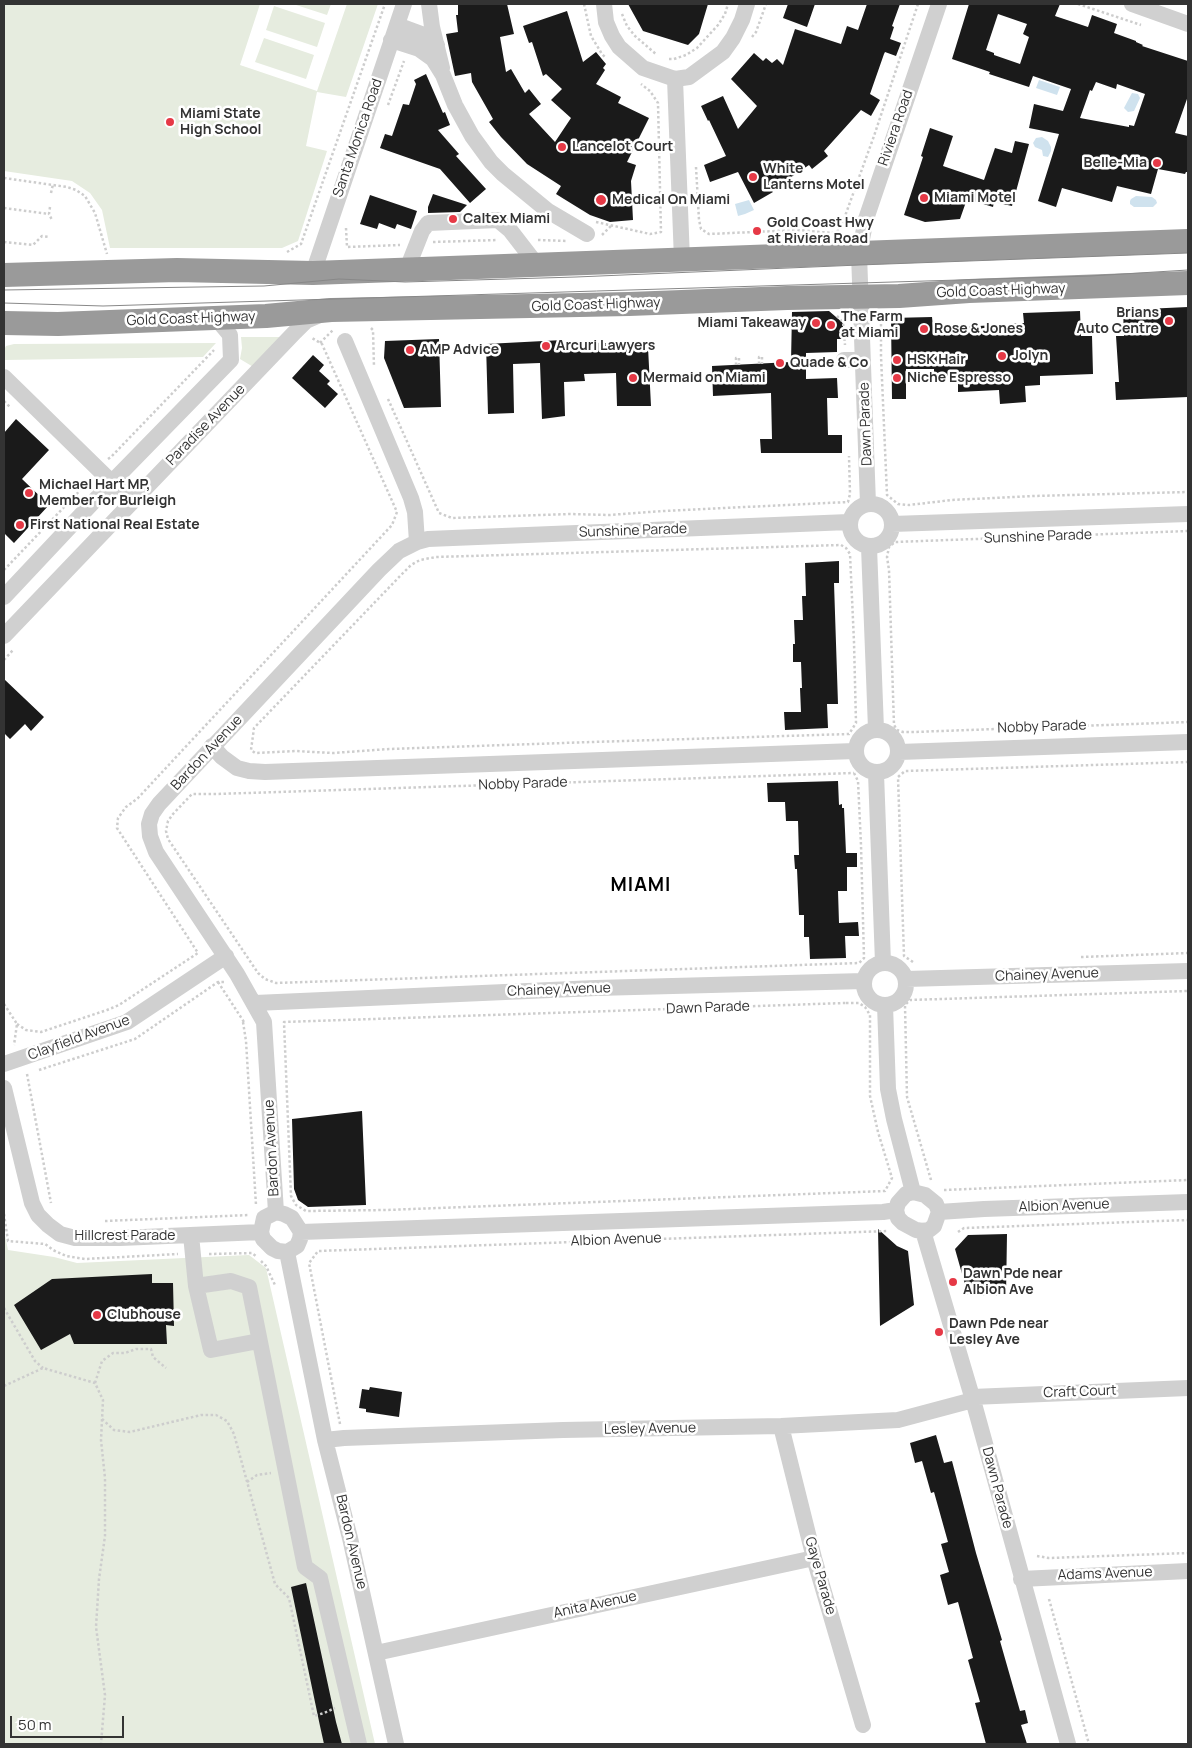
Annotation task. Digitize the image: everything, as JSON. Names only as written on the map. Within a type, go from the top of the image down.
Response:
[{"type":"highway","points":[[4,275],[177,270],[313,272],[1188,242]]},
{"type":"highway","name":"Gold Coast Highway","points":[[4,324],[58,324],[266,316],[331,310],[620,304],[1188,283]]},
{"type":"street","name":"Santa Monica Road","points":[[313,272],[404,4]]},
{"type":"street","points":[[429,4],[443,75]]},
{"type":"street","points":[[604,4],[606,22],[619,47],[643,68],[675,79],[689,77],[723,52],[737,29],[747,4]]},
{"type":"street","name":"Riviera Road","points":[[859,254],[866,218],[939,4]]},
{"type":"street","points":[[1132,4],[1188,24]]},
{"type":"street","points":[[394,32],[424,35],[437,45]]},
{"type":"street","points":[[394,32],[433,59],[443,75],[455,105],[468,128],[492,162],[548,211],[566,223],[587,233]]},
{"type":"street","points":[[675,79],[682,260]]},
{"type":"street","points":[[407,269],[422,231],[428,223],[498,220],[518,240],[537,265]]},
{"type":"street","name":"Dawn Parade","points":[[859,254],[868,504]]},
{"type":"street","name":"Paradise Avenue","points":[[4,636],[306,321],[331,310]]},
{"type":"street","points":[[214,317],[230,335],[231,360],[252,378]]},
{"type":"street","points":[[345,341],[411,498],[415,512],[418,542]]},
{"type":"street","name":"Paradise Avenue","points":[[4,597],[112,482],[231,360]]},
{"type":"street","points":[[845,360],[864,360]]},
{"type":"street","points":[[4,377],[132,502]]},
{"type":"street","points":[[874,504],[888,512],[892,524],[891,532],[886,540],[879,545],[869,547],[856,541],[850,530],[849,522],[853,513],[858,508],[874,504]]},
{"type":"street","name":"Sunshine Parade","points":[[892,524],[1188,514]]},
{"type":"street","name":"Sunshine Parade","points":[[418,542],[428,539],[849,522]]},
{"type":"street","name":"Bardon Avenue","points":[[276,1212],[265,1025],[226,956],[156,852],[150,836],[149,824],[152,814],[159,804],[379,570],[399,551],[418,542]]},
{"type":"street","points":[[869,547],[876,729]]},
{"type":"street","points":[[876,729],[886,732],[893,738],[899,752],[892,767],[886,771],[876,773],[862,767],[857,761],[855,751],[859,739],[864,734],[876,729]]},
{"type":"street","name":"Nobby Parade","points":[[899,752],[1188,742]]},
{"type":"street","name":"Nobby Parade","points":[[212,746],[222,757],[238,768],[265,772],[855,751]]},
{"type":"street","points":[[876,773],[883,963]]},
{"type":"street","name":"Clayfield Avenue","points":[[4,1064],[127,1022],[226,956]]},
{"type":"street","points":[[883,963],[895,965],[902,971],[906,980],[906,991],[894,1004],[885,1005],[870,1000],[864,988],[867,972],[883,963]]},
{"type":"street","name":"Chainey Avenue","points":[[906,980],[1188,971]]},
{"type":"street","name":"Chainey Avenue","points":[[254,1003],[596,988],[864,981]]},
{"type":"street","points":[[885,1005],[888,1089],[913,1192]]},
{"type":"street","name":"Hillcrest Parade","points":[[4,1088],[32,1203],[38,1216],[60,1234],[75,1238],[261,1232]]},
{"type":"street","points":[[913,1192],[925,1195],[936,1204],[939,1212],[934,1226],[923,1232],[903,1223],[898,1218],[896,1210],[898,1202],[902,1197],[913,1192]]},
{"type":"street","name":"Albion Avenue","points":[[939,1212],[1188,1202]]},
{"type":"street","name":"Albion Avenue","points":[[301,1232],[896,1210]]},
{"type":"street","points":[[276,1212],[292,1218],[301,1232],[297,1246],[287,1252],[272,1248],[263,1238],[261,1232],[264,1218],[276,1212]]},
{"type":"street","name":"Dawn Parade","points":[[923,1232],[972,1398],[1068,1744]]},
{"type":"street","points":[[191,1235],[196,1286],[211,1350],[260,1340]]},
{"type":"street","name":"Bardon Avenue","points":[[287,1252],[325,1440],[350,1538],[396,1744]]},
{"type":"street","points":[[196,1286],[231,1281],[249,1287],[306,1566],[320,1578],[359,1744]]},
{"type":"street","name":"Craft Court","points":[[972,1398],[1188,1388]]},
{"type":"street","name":"Lesley Avenue","points":[[325,1440],[563,1430],[781,1426],[898,1420],[972,1398]]},
{"type":"street","name":"Gaye Parade","points":[[781,1426],[814,1558],[862,1725]]},
{"type":"street","name":"Anita Avenue","points":[[376,1653],[814,1558]]},
{"type":"street","name":"Adams Avenue","points":[[1021,1579],[1188,1571]]},
{"type":"path","name":"Santa Monica Road","points":[[294,248],[301,244],[385,4]]},
{"type":"path","points":[[584,4],[591,36],[607,59]]},
{"type":"path","points":[[622,15],[627,26],[649,50],[662,57],[674,59],[686,56],[709,36],[725,14],[728,4]]},
{"type":"path","points":[[748,44],[756,32],[766,4]]},
{"type":"path","name":"Riviera Road","points":[[695,162],[701,230],[709,234],[798,230],[832,233],[840,230],[918,4]]},
{"type":"path","points":[[1078,4],[1144,26]]},
{"type":"path","points":[[347,247],[458,240],[518,240],[587,233],[613,224],[650,234],[661,232],[658,102],[650,91],[634,80]]},
{"type":"path","points":[[4,178],[53,184],[76,190],[85,196],[96,213],[107,256]]},
{"type":"path","points":[[51,193],[53,184]]},
{"type":"path","points":[[632,198],[637,198]]},
{"type":"path","points":[[50,207],[49,214],[52,220]]},
{"type":"path","points":[[4,208],[49,214]]},
{"type":"path","points":[[587,233],[613,224]]},
{"type":"path","points":[[4,242],[33,245],[42,236],[50,236]]},
{"type":"path","name":"Dawn Parade","points":[[881,313],[887,495],[898,504],[909,505],[952,500],[1033,496],[1188,492]]},
{"type":"path","points":[[833,314],[843,322],[845,360]]},
{"type":"path","name":"Bardon Avenue","points":[[198,953],[117,828],[118,818],[126,806],[138,798],[374,546],[392,526],[397,512],[322,344],[312,338]]},
{"type":"path","points":[[105,460],[111,457],[215,349],[215,342]]},
{"type":"path","name":"Dawn Parade","points":[[848,502],[850,494],[849,449]]},
{"type":"path","points":[[4,570],[89,481]]},
{"type":"path","name":"Sunshine Parade","points":[[439,513],[452,518],[570,514],[609,515],[664,510],[848,502]]},
{"type":"path","name":"Sunshine Parade","points":[[897,730],[894,725],[888,557],[889,546],[894,542],[1188,531]]},
{"type":"path","name":"Sunshine Parade","points":[[251,750],[255,753],[318,751],[333,753],[389,749],[849,734],[856,723],[850,554],[841,545],[436,557],[420,560]]},
{"type":"path","name":"Bardon Avenue","points":[[251,750],[254,728],[402,574],[411,565],[420,560]]},
{"type":"path","name":"Nobby Parade","points":[[897,730],[914,732],[1188,722]]},
{"type":"path","points":[[911,962],[904,956],[898,800],[898,777],[905,771],[1188,762]]},
{"type":"path","name":"Nobby Parade","points":[[192,794],[854,772],[858,781],[864,958],[859,963]]},
{"type":"path","name":"Bardon Avenue","points":[[192,794],[168,821],[166,831],[168,840],[258,973],[265,979],[281,982]]},
{"type":"path","name":"Clayfield Avenue","points":[[18,1024],[26,1030],[41,1032],[107,1010],[118,1005],[198,953]]},
{"type":"path","name":"Chainey Avenue","points":[[1116,955],[1188,953]]},
{"type":"path","name":"Bardon Avenue","points":[[218,982],[241,1017],[246,1041],[256,1206],[254,1211]]},
{"type":"path","name":"Chainey Avenue","points":[[932,1182],[907,1097],[905,1005],[910,1000],[1188,991]]},
{"type":"path","name":"Dawn Parade","points":[[556,1012],[859,1003]]},
{"type":"path","points":[[4,1004],[18,1024],[14,1045]]},
{"type":"path","name":"Bardon Avenue","points":[[556,1012],[284,1022],[291,1196],[296,1206],[306,1211],[386,1210],[861,1193],[884,1191],[888,1185]]},
{"type":"path","points":[[243,1022],[248,1022]]},
{"type":"path","points":[[27,1074],[52,1209]]},
{"type":"path","name":"Albion Avenue","points":[[937,1189],[1188,1180]]},
{"type":"path","name":"Hillcrest Parade","points":[[97,1221],[249,1215],[254,1211]]},
{"type":"path","name":"Albion Avenue","points":[[958,1232],[964,1228],[1188,1220]]},
{"type":"path","name":"Albion Avenue","points":[[341,1426],[309,1263],[318,1250],[891,1230]]},
{"type":"path","points":[[4,1308],[35,1360],[43,1368],[95,1382]]},
{"type":"path","points":[[101,1744],[105,1694],[96,1627],[99,1579],[106,1536],[105,1478],[101,1440],[103,1400],[95,1382],[102,1361],[113,1353],[125,1353],[136,1349],[151,1349],[153,1356],[166,1368]]},
{"type":"path","points":[[4,1386],[43,1368]]},
{"type":"path","points":[[102,1418],[114,1430],[130,1432],[201,1415],[216,1415],[227,1421],[234,1434],[275,1584],[289,1598],[314,1716],[330,1710],[348,1699]]},
{"type":"path","points":[[247,1482],[257,1475],[286,1470]]},
{"type":"path","name":"Adams Avenue","points":[[1037,1556],[1049,1558],[1188,1553]]},
{"type":"path","points":[[1049,1598],[1089,1744]]},
{"type":"shaded area","name":"Miami State High School","points":[[4,4],[260,4],[240,65],[317,91],[347,4],[378,4],[346,97],[317,92],[306,146],[327,151],[298,241],[282,248],[110,248],[102,210],[90,193],[72,181],[4,171]]},
{"type":"shaded area","points":[[293,4],[331,4],[327,15]]},
{"type":"shaded area","points":[[274,6],[325,23],[317,47],[266,30]]},
{"type":"shaded area","points":[[264,38],[314,55],[306,79],[255,62]]},
{"type":"shaded area","points":[[241,337],[281,337],[255,368],[240,359]]},
{"type":"shaded area","points":[[216,343],[203,357],[4,360],[6,346],[14,344]]},
{"type":"shaded area","points":[[4,1231],[8,1250],[54,1257],[77,1263],[249,1255],[266,1268],[375,1744],[4,1744]]},
{"type":"water","points":[[1039,80],[1060,87],[1057,95],[1036,88]]},
{"type":"water","points":[[1132,93],[1138,94],[1140,98],[1134,111],[1128,112],[1124,108]]},
{"type":"water","points":[[1042,137],[1048,141],[1051,147],[1048,157],[1043,156],[1042,150],[1035,147],[1033,143],[1036,138]]},
{"type":"water","points":[[1136,196],[1152,197],[1157,203],[1153,207],[1134,207],[1130,204],[1130,201]]},
{"type":"water","points":[[749,200],[754,210],[738,216],[735,204]]},
{"type":"building","points":[[458,4],[507,4],[514,34],[500,37],[506,72],[511,69],[525,93],[529,89],[541,104],[529,114],[555,142],[571,118],[551,100],[562,89],[546,74],[543,76],[532,42],[529,43],[523,26],[567,11],[583,62],[596,52],[606,64],[603,68],[605,70],[596,84],[621,97],[618,103],[649,118],[627,162],[636,165],[631,181],[633,220],[610,222],[590,215],[556,194],[561,186],[527,164],[501,137],[489,122],[493,119],[472,82],[471,73],[455,76],[446,34],[458,32],[456,15],[458,15]]},
{"type":"building","points":[[628,4],[708,4],[699,34],[688,45],[643,31]]},
{"type":"building","points":[[788,4],[815,4],[807,27],[783,18]]},
{"type":"building","points":[[867,4],[900,4],[892,26],[894,27],[890,39],[901,43],[896,56],[885,52],[884,54],[870,94],[880,100],[871,116],[861,110],[824,151],[828,156],[812,169],[809,165],[772,190],[773,192],[754,203],[738,172],[710,182],[704,165],[726,156],[701,106],[723,96],[738,129],[757,106],[731,79],[754,53],[763,61],[766,58],[772,63],[777,59],[783,65],[795,29],[841,44],[847,26],[858,30]]},
{"type":"building","points":[[969,4],[1060,4],[1055,16],[1088,27],[1092,15],[1117,24],[1114,33],[1136,41],[1142,46],[1188,61],[1188,96],[1175,133],[1188,136],[1188,172],[1185,174],[1158,169],[1151,194],[1117,186],[1112,202],[1062,188],[1056,207],[1038,201],[1059,134],[1029,128],[1034,104],[1063,111],[1071,89],[1033,76],[1029,87],[952,59]],"holes":[[[998,14],[1027,24],[1023,34],[1029,37],[1020,64],[994,55],[994,53],[986,50]],[[1096,82],[1116,89],[1117,84],[1145,94],[1134,126],[1129,125],[1129,127],[1080,118],[1090,90],[1092,91]]]},
{"type":"building","points":[[426,74],[450,125],[438,130],[459,154],[456,156],[486,189],[470,203],[440,169],[380,148],[385,134],[392,136],[403,104],[409,105],[416,84],[414,80]]},
{"type":"building","points":[[930,128],[953,136],[943,166],[984,180],[995,148],[1012,153],[1015,141],[1029,144],[1012,206],[994,202],[993,207],[967,199],[960,219],[925,222],[904,215],[923,157],[921,156]]},
{"type":"building","points":[[433,194],[467,205],[460,212],[428,213],[428,207]]},
{"type":"building","points":[[370,195],[417,211],[411,229],[397,224],[395,229],[379,223],[377,229],[360,224]]},
{"type":"building","points":[[1188,307],[1188,397],[1116,400],[1115,382],[1119,382],[1116,336],[1124,336],[1123,310]]},
{"type":"building","points":[[829,311],[843,323],[843,339],[837,339],[837,352],[806,353],[806,379],[837,378],[838,398],[827,398],[828,435],[842,435],[842,453],[761,453],[760,439],[772,439],[771,393],[713,396],[712,366],[791,362],[792,312]]},
{"type":"building","points":[[1080,311],[1081,336],[1092,336],[1093,374],[1040,376],[1040,385],[1025,386],[1026,402],[1000,404],[999,390],[958,392],[958,376],[934,377],[934,369],[906,369],[906,399],[892,399],[891,318],[932,317],[933,327],[979,326],[1024,323],[1023,313]]},
{"type":"building","points":[[439,339],[441,407],[404,408],[384,358],[385,341]]},
{"type":"building","points":[[563,340],[563,342],[606,343],[606,352],[648,347],[651,406],[617,406],[616,373],[584,374],[585,381],[564,382],[565,416],[542,419],[540,363],[513,364],[514,413],[488,414],[486,344]]},
{"type":"building","points":[[313,355],[324,365],[319,371],[330,381],[327,384],[338,394],[325,408],[292,378]]},
{"type":"building","points":[[16,419],[49,450],[22,479],[49,505],[14,543],[4,533],[4,433]]},
{"type":"building","points":[[839,561],[839,583],[834,583],[838,704],[827,704],[828,728],[785,730],[784,712],[801,712],[801,662],[793,662],[793,644],[795,644],[794,620],[803,620],[802,596],[806,596],[805,563]]},
{"type":"building","points":[[4,679],[44,717],[31,731],[25,724],[10,739],[4,733]]},
{"type":"building","points":[[838,781],[839,805],[842,804],[842,808],[844,808],[846,853],[857,853],[857,867],[847,867],[847,891],[838,891],[839,923],[858,922],[859,936],[845,936],[846,958],[810,959],[809,937],[804,937],[804,915],[799,915],[797,869],[795,869],[794,855],[799,855],[798,821],[786,821],[785,802],[768,802],[767,783]]},
{"type":"building","points":[[362,1111],[366,1205],[308,1207],[298,1200],[294,1189],[292,1119]]},
{"type":"building","points":[[878,1229],[897,1246],[908,1251],[914,1305],[880,1326]]},
{"type":"building","points":[[1007,1234],[1006,1296],[968,1295],[955,1249],[968,1235]]},
{"type":"building","name":"Clubhouse","points":[[152,1274],[152,1283],[173,1283],[174,1326],[166,1325],[167,1344],[74,1344],[70,1334],[41,1350],[14,1305],[52,1279]]},
{"type":"building","points":[[370,1387],[402,1392],[399,1417],[366,1412],[366,1409],[359,1408],[362,1389],[369,1390]]},
{"type":"building","points":[[936,1435],[944,1463],[952,1461],[1020,1711],[1025,1710],[1028,1723],[1021,1725],[1027,1744],[986,1744],[975,1703],[980,1702],[968,1660],[973,1658],[958,1602],[948,1605],[940,1575],[949,1572],[941,1544],[948,1542],[934,1492],[931,1493],[922,1461],[915,1463],[910,1443]]},
{"type":"building","points":[[306,1583],[342,1744],[324,1744],[291,1587]]},
{"type":"tram line","points":[[4,290],[264,286],[339,279],[405,282],[576,277],[1188,253]]},
{"type":"tram line","points":[[4,303],[103,306],[1090,276],[1188,270]]},
{"type":"place","name":"Miami State High School","points":[[170,122]]},
{"type":"place","name":"Lancelot Court","points":[[562,147]]},
{"type":"place","name":"Belle-Mia","points":[[1157,163]]},
{"type":"place","name":"White Lanterns Motel","points":[[753,177]]},
{"type":"place","name":"Miami Motel","points":[[924,198]]},
{"type":"place","name":"Medical On Miami","points":[[601,200]]},
{"type":"place","name":"Caltex Miami","points":[[453,219]]},
{"type":"place","name":"Gold Coast Hwy at Riviera Road","points":[[757,231]]},
{"type":"place","name":"Brians Auto Centre","points":[[1169,321]]},
{"type":"place","name":"Miami Takeaway","points":[[816,323]]},
{"type":"place","name":"The Farm at Miami","points":[[831,325]]},
{"type":"place","name":"Rose & Jones","points":[[924,329]]},
{"type":"place","name":"Arcuri Lawyers","points":[[546,346]]},
{"type":"place","name":"AMP Advice","points":[[410,350]]},
{"type":"place","name":"Jolyn","points":[[1002,356]]},
{"type":"place","name":"HSK Hair","points":[[897,360]]},
{"type":"place","name":"Quade & Co","points":[[780,363]]},
{"type":"place","name":"Mermaid on Miami","points":[[633,378]]},
{"type":"place","name":"Niche Espresso","points":[[897,378]]},
{"type":"place","name":"Michael Hart MP, Member for Burleigh","points":[[29,493]]},
{"type":"place","name":"First National Real Estate","points":[[20,525]]},
{"type":"place","name":"Dawn Pde near Albion Ave","points":[[953,1282]]},
{"type":"place","name":"Clubhouse","points":[[97,1315]]},
{"type":"place","name":"Dawn Pde near Lesley Ave","points":[[939,1332]]},
{"type":"district","name":"MIAMI","points":[[641,886]]}]
